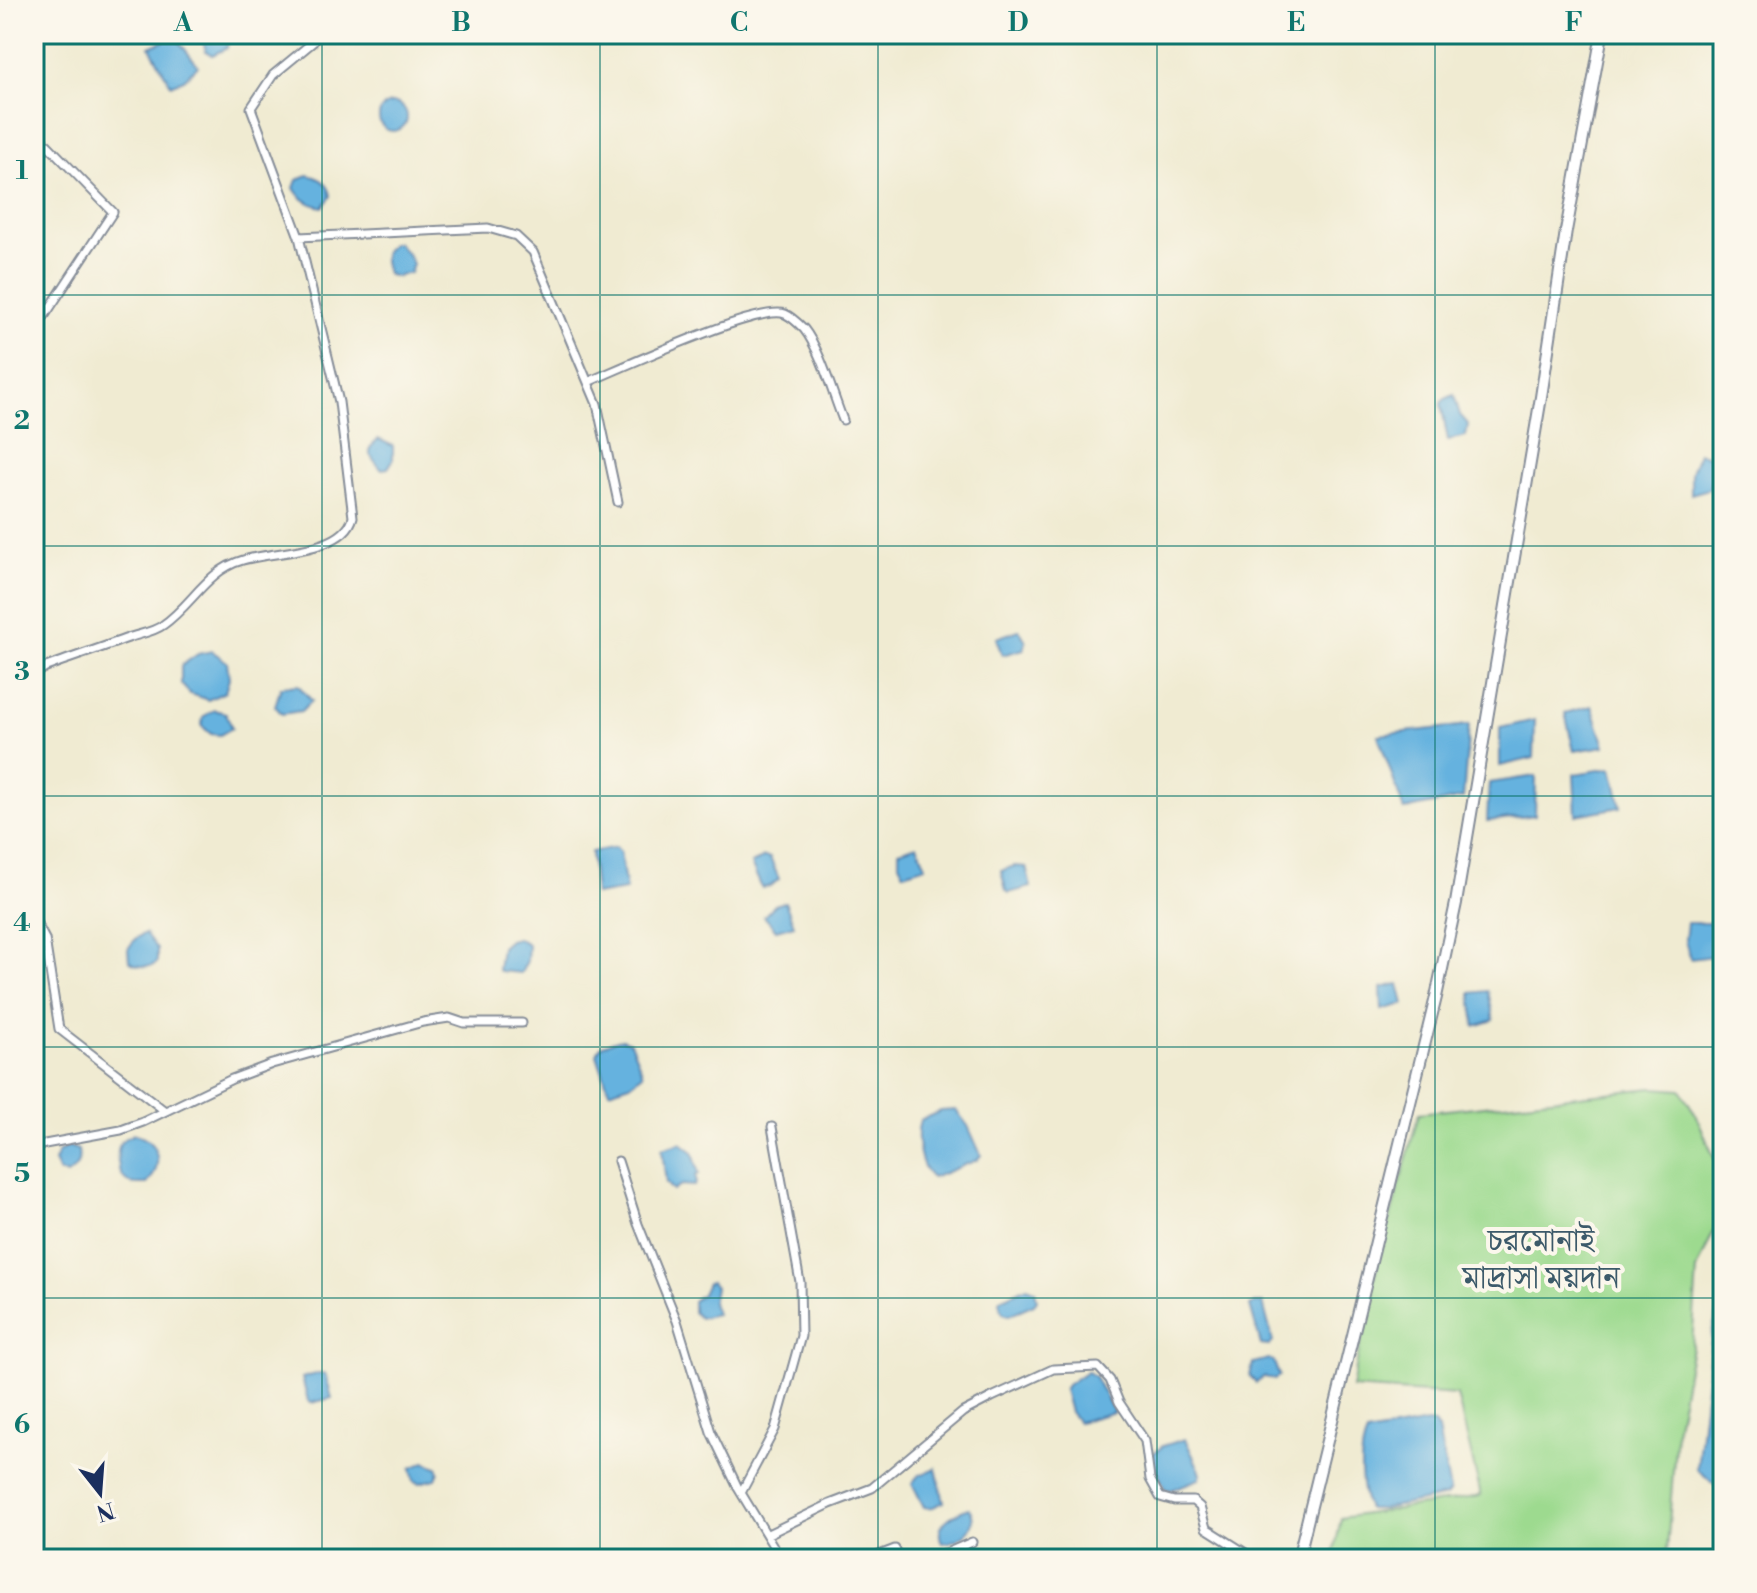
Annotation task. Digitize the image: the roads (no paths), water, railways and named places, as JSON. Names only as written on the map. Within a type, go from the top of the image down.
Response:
[{"type":"main road","points":[[1298,1559],[1436,997],[1456,903],[1566,231],[1602,34]]},
{"type":"street","points":[[34,674],[162,626],[221,569],[243,560],[305,549],[343,535],[351,526],[353,517],[339,402],[299,237],[251,108],[273,75],[313,42],[316,34]]},
{"type":"street","points":[[34,131],[113,212],[34,332]]},
{"type":"street","points":[[299,237],[488,228],[516,236],[533,252],[597,404],[618,502]]},
{"type":"street","points":[[588,382],[716,330],[766,313],[785,314],[805,330],[843,420]]},
{"type":"street","points":[[34,918],[45,939],[59,1029],[165,1111]]},
{"type":"street","points":[[34,1146],[121,1130],[272,1064],[423,1022],[449,1018],[464,1023],[522,1023]]},
{"type":"street","points":[[741,1493],[775,1429],[801,1336],[800,1282],[772,1127]]},
{"type":"street","points":[[618,1161],[638,1224],[677,1321],[704,1415],[741,1493],[781,1559]]},
{"type":"street","points":[[768,1534],[872,1488],[963,1412],[1053,1369],[1098,1367],[1110,1380],[1119,1402],[1145,1441],[1150,1479],[1160,1497],[1193,1501],[1200,1507],[1206,1528],[1255,1559]]},
{"type":"street","points":[[932,1559],[972,1542]]},
{"type":"street","points":[[869,1559],[895,1549],[900,1559]]},
{"type":"water","points":[[201,34],[229,34],[227,48],[212,55],[206,51]]},
{"type":"water","points":[[175,36],[198,66],[184,79],[171,85],[150,47]]},
{"type":"water","points":[[393,103],[403,107],[407,117],[403,127],[393,131],[383,127],[379,117],[383,107]]},
{"type":"water","points":[[307,175],[319,179],[328,188],[331,196],[323,207],[306,201],[294,188],[297,180]]},
{"type":"water","points":[[392,243],[397,243],[407,253],[413,264],[410,273],[395,277],[387,274],[384,257]]},
{"type":"water","points":[[1454,395],[1460,415],[1468,424],[1466,436],[1448,440],[1441,404]]},
{"type":"water","points":[[378,439],[393,446],[393,460],[388,468],[381,469],[370,455],[370,448]]},
{"type":"water","points":[[1699,453],[1713,457],[1716,471],[1709,489],[1691,494],[1691,472]]},
{"type":"water","points":[[1019,630],[1026,641],[1024,649],[1002,655],[996,638]]},
{"type":"water","points":[[212,651],[227,662],[229,679],[225,692],[208,700],[190,694],[181,684],[181,666],[198,654]]},
{"type":"water","points":[[298,685],[312,701],[301,711],[282,714],[275,706],[281,687]]},
{"type":"water","points":[[1592,706],[1605,746],[1574,751],[1565,713]]},
{"type":"water","points":[[214,710],[226,713],[232,728],[220,735],[211,734],[202,726],[203,717]]},
{"type":"water","points":[[1535,720],[1534,758],[1500,766],[1500,728]]},
{"type":"water","points":[[1469,725],[1463,798],[1404,810],[1378,735]]},
{"type":"water","points":[[1612,768],[1621,807],[1576,815],[1574,774]]},
{"type":"water","points":[[1536,776],[1535,815],[1487,821],[1489,783]]},
{"type":"water","points":[[917,845],[926,866],[904,873],[899,863],[899,851]]},
{"type":"water","points":[[616,847],[620,852],[626,890],[595,895],[591,852]]},
{"type":"water","points":[[764,857],[770,858],[779,879],[771,886],[762,888],[751,864]]},
{"type":"water","points":[[1014,866],[1026,867],[1031,887],[1009,893],[1001,871]]},
{"type":"water","points":[[785,902],[794,925],[776,930],[764,916],[775,905]]},
{"type":"water","points":[[1687,923],[1719,923],[1723,955],[1690,959],[1685,940]]},
{"type":"water","points":[[145,933],[157,949],[157,963],[154,965],[129,961],[128,949],[135,939]]},
{"type":"water","points":[[517,938],[528,944],[527,961],[521,973],[498,970],[501,947]]},
{"type":"water","points":[[1399,984],[1404,1004],[1382,1010],[1381,988]]},
{"type":"water","points":[[1488,991],[1494,1020],[1475,1026],[1471,993]]},
{"type":"water","points":[[622,1039],[630,1042],[643,1074],[630,1084],[609,1091],[598,1051],[603,1045]]},
{"type":"water","points":[[956,1110],[968,1126],[981,1155],[977,1160],[932,1178],[919,1151],[920,1120],[941,1111]]},
{"type":"water","points":[[134,1134],[149,1143],[157,1155],[156,1169],[147,1184],[128,1182],[119,1168],[120,1144]]},
{"type":"water","points":[[681,1143],[693,1152],[699,1174],[694,1186],[682,1185],[673,1191],[666,1183],[662,1149]]},
{"type":"water","points":[[68,1146],[78,1150],[79,1158],[67,1175],[59,1172],[54,1162],[58,1153]]},
{"type":"water","points":[[711,1282],[715,1287],[712,1303],[716,1314],[699,1318],[693,1312],[693,1301]]},
{"type":"water","points":[[1027,1287],[1035,1290],[1037,1300],[1034,1304],[1009,1315],[1003,1313],[1000,1299]]},
{"type":"water","points":[[1723,1295],[1723,1491],[1697,1469],[1712,1332]]},
{"type":"water","points":[[1263,1303],[1273,1342],[1269,1346],[1261,1345],[1250,1306]]},
{"type":"water","points":[[1269,1359],[1274,1362],[1279,1376],[1275,1379],[1264,1377],[1256,1383],[1250,1376],[1253,1363]]},
{"type":"water","points":[[1087,1371],[1095,1377],[1114,1412],[1078,1422],[1070,1412],[1064,1390]]},
{"type":"water","points":[[325,1374],[332,1398],[311,1403],[302,1378]]},
{"type":"water","points":[[1434,1424],[1438,1430],[1450,1491],[1446,1496],[1368,1509],[1361,1472],[1367,1434]]},
{"type":"water","points":[[1185,1439],[1201,1473],[1199,1479],[1171,1490],[1165,1489],[1150,1456],[1163,1446]]},
{"type":"water","points":[[425,1462],[437,1467],[439,1472],[436,1479],[420,1483],[414,1481],[411,1468]]},
{"type":"water","points":[[936,1468],[944,1502],[931,1508],[924,1507],[912,1483],[918,1476]]},
{"type":"water","points":[[969,1508],[972,1522],[967,1533],[956,1540],[942,1543],[942,1525]]},
{"type":"park label","name":"চরমোনাই মাদ্রাসা ময়দান","points":[[1541,1260]]}]
